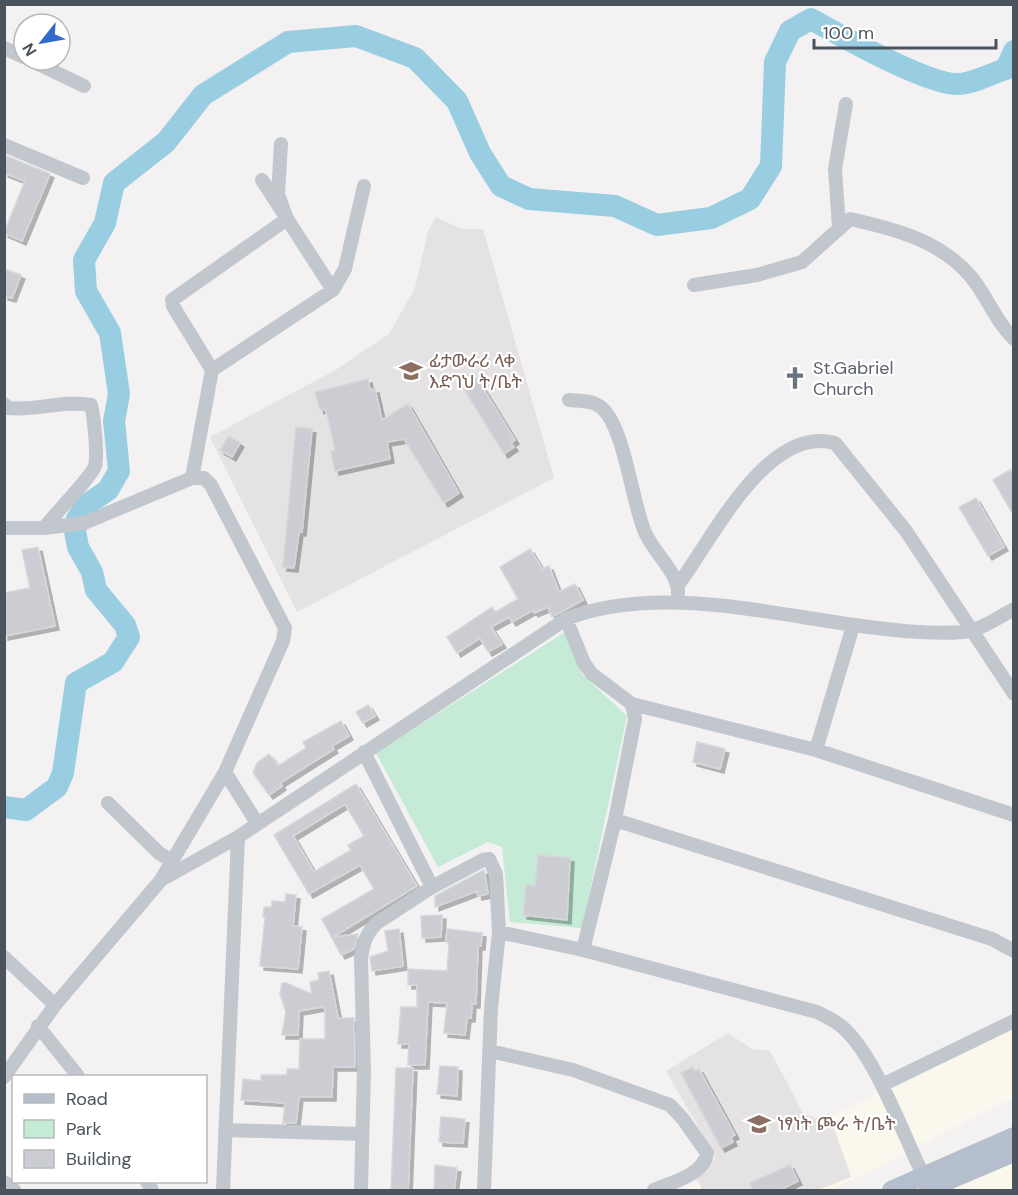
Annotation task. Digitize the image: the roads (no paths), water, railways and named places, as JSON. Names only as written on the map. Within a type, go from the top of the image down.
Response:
[{"type":"main road","points":[[891,1191],[922,1185],[1013,1142]]},
{"type":"street","points":[[55,72],[84,86]]},
{"type":"street","points":[[839,227],[835,169],[846,104]]},
{"type":"street","points":[[281,144],[278,194],[287,219]]},
{"type":"street","points":[[4,145],[83,178]]},
{"type":"street","points":[[262,180],[333,290]]},
{"type":"street","points":[[212,370],[333,290],[348,260],[364,186]]},
{"type":"street","points":[[192,478],[212,370],[173,306],[172,300],[287,219]]},
{"type":"street","points":[[694,285],[757,275],[802,262],[850,219],[892,229],[942,250],[972,278],[1005,331],[1014,339]]},
{"type":"street","points":[[569,400],[588,401],[603,408],[614,424],[644,531],[678,585]]},
{"type":"street","points":[[4,404],[8,408],[17,409],[91,405],[95,417],[95,465],[87,478],[68,497],[44,528]]},
{"type":"street","points":[[677,601],[678,585],[743,491],[777,456],[808,440],[821,439],[835,442],[906,531],[1014,694]]},
{"type":"street","points":[[4,528],[44,528],[84,523],[192,478],[204,478],[211,485],[285,628],[283,641],[225,772],[161,880],[38,1026],[9,1057],[4,1077]]},
{"type":"street","points":[[161,880],[238,837],[566,619],[606,607],[677,601],[908,632],[972,630],[1014,609]]},
{"type":"street","points":[[566,619],[584,663],[592,674],[632,704],[816,750],[1014,815]]},
{"type":"street","points":[[816,750],[853,626]]},
{"type":"street","points":[[583,950],[632,742],[635,719],[632,704]]},
{"type":"street","points":[[364,752],[432,887]]},
{"type":"street","points":[[225,772],[257,823]]},
{"type":"street","points":[[108,803],[159,853],[172,861]]},
{"type":"street","points":[[615,820],[992,939],[1014,951]]},
{"type":"street","points":[[223,1191],[238,837]]},
{"type":"street","points":[[361,1191],[364,1071],[361,959],[363,944],[369,930],[377,923],[432,887],[483,860],[489,860],[496,874],[499,932],[491,1008],[484,1191]]},
{"type":"street","points":[[499,932],[583,950],[817,1012],[841,1026],[855,1042],[882,1084],[922,1185]]},
{"type":"street","points":[[4,957],[55,1005]]},
{"type":"street","points":[[882,1084],[1014,1021]]},
{"type":"street","points":[[38,1026],[76,1075]]},
{"type":"street","points":[[490,1051],[573,1070],[670,1105],[683,1119],[706,1153],[706,1160],[701,1168],[654,1191]]},
{"type":"street","points":[[225,1130],[361,1134]]},
{"type":"street","points":[[4,1182],[14,1191]]},
{"type":"waterway","points":[[4,807],[26,810],[57,787],[63,773],[76,683],[113,662],[129,637],[125,625],[96,590],[92,572],[78,547],[75,531],[77,519],[86,505],[108,490],[119,471],[114,421],[119,394],[110,333],[86,291],[84,260],[105,223],[114,183],[166,142],[203,95],[288,42],[356,36],[415,58],[457,101],[480,153],[501,186],[529,199],[615,206],[657,225],[711,218],[750,199],[771,166],[775,62],[790,31],[811,19],[884,58],[926,77],[944,82],[964,84],[1006,69],[1014,51]]},
{"type":"place","name":"ፊታውራሪ ላቀ እድገህ ት/ቤት","points":[[411,371]]},
{"type":"place","name":"St.Gabriel Church","points":[[795,378]]},
{"type":"place","name":"ነፃነት ጮራ ት/ቤት","points":[[759,1124]]}]
